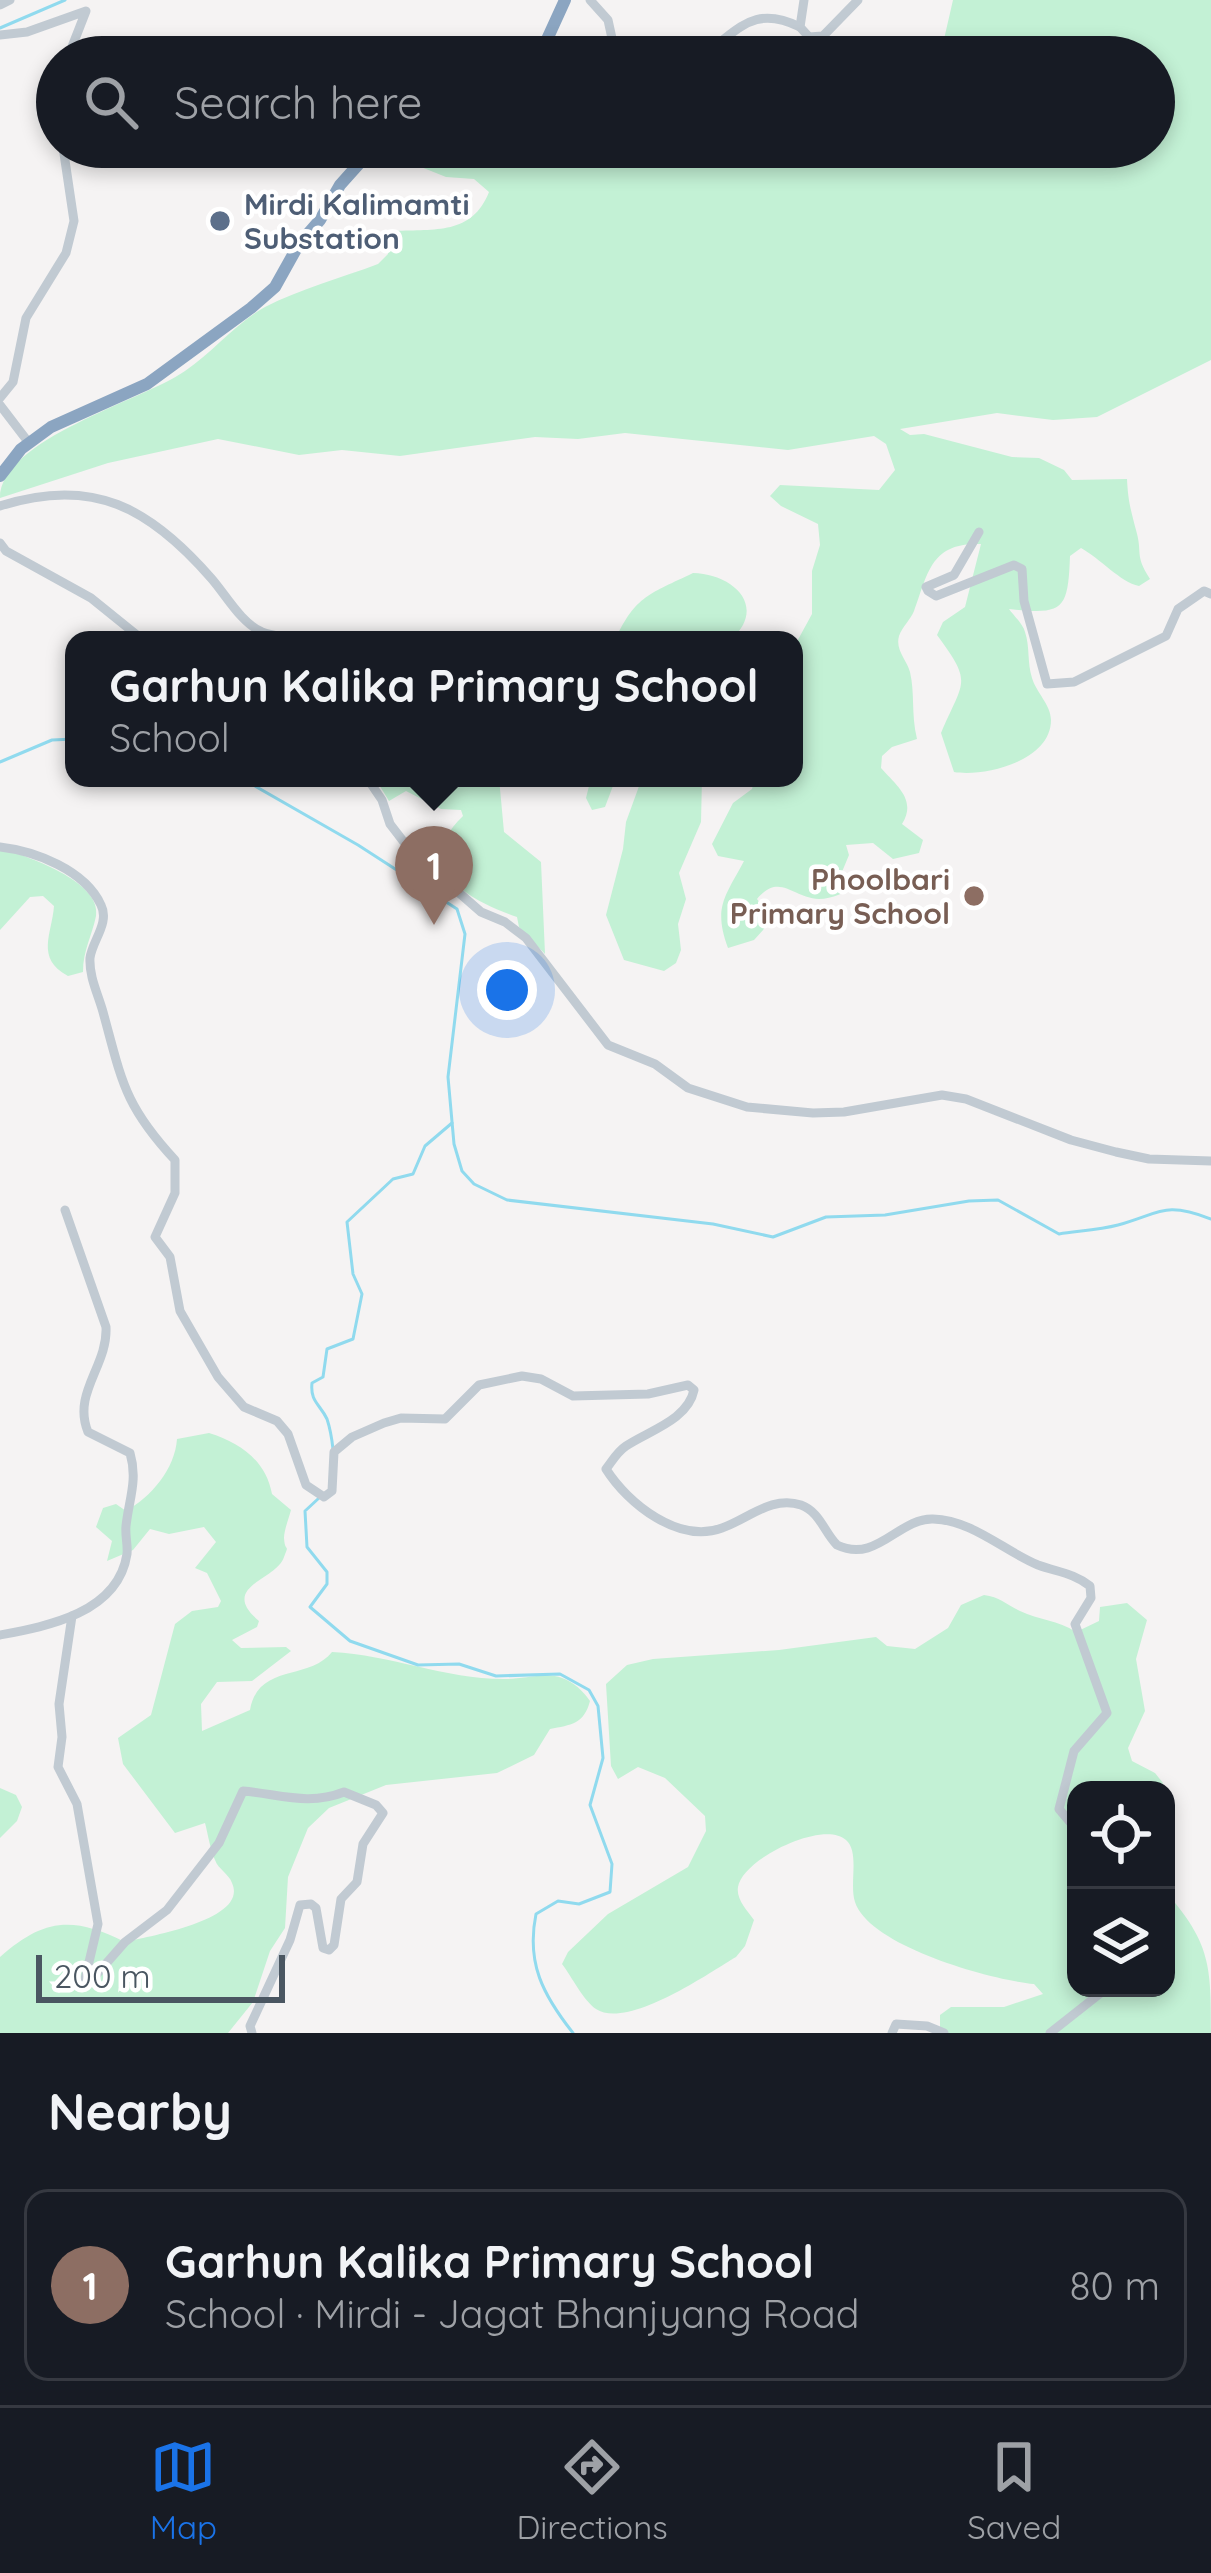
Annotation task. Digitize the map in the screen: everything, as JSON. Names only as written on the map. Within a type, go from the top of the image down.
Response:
[{"type":"highway","points":[[548,36],[565,0]]},
{"type":"highway","points":[[0,476],[29,443],[51,427],[147,385],[251,308],[275,287],[299,244],[355,168]]},
{"type":"street","points":[[0,5],[10,0]]},
{"type":"street","points":[[590,0],[608,20],[612,36]]},
{"type":"street","points":[[800,27],[804,0]]},
{"type":"street","points":[[823,36],[859,0]]},
{"type":"street","points":[[0,35],[28,32],[86,11],[76,36]]},
{"type":"street","points":[[727,36],[739,24],[778,20],[800,27],[808,36]]},
{"type":"street","points":[[29,443],[0,401],[13,382],[26,318],[66,253],[74,221],[66,168]]},
{"type":"street","points":[[0,506],[45,493],[84,494],[125,505],[196,563],[257,630],[264,631]]},
{"type":"street","points":[[979,532],[954,575],[926,587],[936,596],[1014,565],[1022,569],[1024,601],[1047,684],[1074,682],[1166,636],[1178,609],[1204,591],[1211,594]]},
{"type":"street","points":[[0,543],[6,551],[91,598],[132,631]]},
{"type":"street","points":[[373,787],[390,824],[410,850],[481,912],[506,922],[526,938],[608,1045],[655,1064],[688,1088],[747,1107],[813,1113],[942,1095],[1116,1151],[1149,1159],[1211,1161]]},
{"type":"street","points":[[0,847],[62,866],[101,905],[101,927],[90,963],[119,1076],[140,1120],[175,1160],[175,1193],[155,1237],[170,1257],[180,1311],[218,1376],[244,1407],[277,1421],[288,1434],[306,1485],[324,1497],[332,1491],[334,1452],[352,1437],[400,1418],[445,1419],[479,1385],[533,1376],[573,1396],[648,1394],[688,1385],[694,1390],[692,1401],[655,1432],[621,1450],[606,1468],[632,1499],[673,1525],[702,1533],[760,1508],[794,1503],[822,1520],[837,1545],[860,1550],[881,1545],[914,1522],[932,1519],[958,1523],[1041,1566],[1078,1576],[1090,1586],[1091,1598],[1075,1624],[1107,1713],[1074,1751],[1066,1768],[1059,1809],[1067,1818]]},
{"type":"street","points":[[0,1635],[43,1627],[88,1609],[122,1571],[128,1550],[128,1516],[137,1474],[130,1453],[88,1432],[81,1415],[86,1389],[107,1343],[106,1327],[64,1210]]},
{"type":"street","points":[[73,1616],[58,1705],[62,1737],[58,1767],[77,1804],[98,1924],[85,1979],[89,1983],[125,1942],[167,1910],[219,1843],[243,1791],[302,1801],[330,1799],[344,1792],[376,1805],[383,1813],[364,1844],[358,1882],[341,1899],[334,1945],[323,1948],[316,1908],[300,1905],[290,1940],[250,2026],[252,2033]]},
{"type":"street","points":[[1050,2033],[1096,1997]]},
{"type":"street","points":[[892,2033],[896,2024],[927,2026],[944,2033]]},
{"type":"green space","points":[[953,0],[1211,0],[1211,360],[1097,417],[1053,420],[997,413],[900,429],[1012,457],[1039,458],[1064,470],[1072,480],[1127,479],[1140,559],[1150,579],[1139,586],[1132,584],[1081,548],[1070,556],[1067,588],[1059,605],[1041,611],[1009,609],[1025,632],[1032,678],[1050,714],[1048,734],[1040,746],[1014,763],[982,772],[954,772],[941,733],[959,691],[960,673],[937,635],[943,622],[965,607],[981,544],[951,548],[941,555],[898,641],[910,672],[917,739],[892,747],[882,756],[881,768],[906,800],[902,824],[923,840],[919,853],[893,859],[873,843],[846,845],[849,855],[839,879],[857,885],[824,899],[780,887],[765,891],[757,899],[772,920],[754,940],[728,948],[721,912],[744,861],[718,856],[712,844],[733,803],[753,787],[803,787],[803,631],[812,614],[812,571],[820,545],[818,524],[770,496],[780,485],[879,490],[895,470],[886,444],[874,436],[788,450],[625,433],[578,439],[535,437],[400,456],[342,450],[299,455],[218,439],[108,463],[0,498],[6,477],[47,440],[185,371],[265,307],[378,264],[388,254],[390,235],[395,231],[462,223],[482,206],[489,192],[474,179],[446,177],[424,168],[1175,168],[1175,36],[945,36]]},
{"type":"green space","points":[[693,573],[721,579],[746,604],[742,627],[739,631],[620,631],[646,598]]},
{"type":"green space","points":[[380,787],[500,787],[504,832],[541,862],[545,954],[519,927],[517,917],[480,901],[451,879],[442,851],[448,834],[463,816],[461,810],[441,809],[406,791],[389,801]]},
{"type":"green space","points":[[589,787],[613,787],[605,807],[592,810],[586,798]]},
{"type":"green space","points":[[639,787],[702,787],[701,822],[679,873],[686,899],[678,924],[681,950],[676,963],[664,971],[624,960],[606,915],[626,822]]},
{"type":"green space","points":[[0,848],[60,872],[95,903],[83,972],[68,976],[52,961],[48,945],[54,906],[43,896],[30,897],[0,930]]},
{"type":"green space","points":[[209,1433],[250,1455],[264,1472],[272,1494],[291,1510],[284,1557],[253,1585],[244,1600],[259,1621],[257,1627],[232,1640],[241,1648],[286,1647],[291,1651],[252,1681],[217,1682],[201,1704],[202,1731],[250,1710],[263,1685],[311,1667],[332,1652],[485,1678],[556,1676],[590,1701],[576,1722],[550,1729],[534,1755],[497,1773],[386,1785],[329,1808],[308,1828],[288,1877],[285,1928],[270,1951],[253,2002],[228,2033],[0,2033],[0,1957],[31,1935],[45,1928],[74,1925],[125,1942],[194,1924],[226,1907],[233,1896],[231,1880],[213,1856],[205,1823],[175,1833],[123,1764],[118,1738],[151,1715],[175,1624],[192,1611],[218,1607],[221,1601],[207,1573],[195,1568],[216,1542],[204,1527],[169,1534],[150,1529],[133,1550],[107,1561],[112,1541],[96,1527],[103,1508],[116,1504],[126,1511],[153,1490],[172,1461],[177,1439]]},
{"type":"green space","points":[[984,1595],[1076,1632],[1099,1621],[1100,1607],[1127,1603],[1147,1620],[1136,1659],[1145,1711],[1128,1748],[1132,1761],[1161,1781],[1067,1781],[1067,1997],[1175,1997],[1175,1904],[1205,1957],[1211,2033],[940,2033],[940,2015],[951,2007],[1004,2007],[1043,1994],[1034,1984],[962,1968],[883,1933],[855,1902],[850,1845],[835,1835],[785,1845],[743,1876],[739,1896],[754,1920],[736,1957],[647,2006],[610,2013],[591,2005],[562,1964],[568,1952],[608,1914],[688,1867],[706,1831],[705,1816],[665,1778],[638,1767],[618,1779],[611,1766],[606,1684],[627,1665],[653,1659],[876,1637],[887,1646],[915,1649],[948,1628],[961,1605]]},
{"type":"green space","points":[[0,1788],[16,1795],[22,1807],[17,1821],[0,1838]]},
{"type":"waterway","points":[[0,28],[65,0]]},
{"type":"waterway","points":[[0,762],[52,740],[65,739]]},
{"type":"waterway","points":[[257,787],[457,909],[465,934],[448,1077],[454,1144],[462,1171],[474,1184],[507,1200],[713,1224],[773,1237],[826,1217],[885,1215],[969,1201],[998,1200],[1059,1234],[1111,1227],[1172,1210],[1211,1219]]},
{"type":"waterway","points":[[333,1449],[312,1383],[323,1377],[327,1349],[353,1339],[362,1294],[353,1274],[347,1222],[393,1179],[413,1174],[425,1146],[452,1123]]},
{"type":"waterway","points":[[319,1498],[305,1511],[307,1547],[327,1572],[327,1584],[310,1607],[350,1641],[418,1665],[459,1664],[496,1676],[560,1674],[589,1690],[598,1706],[603,1758],[590,1805],[612,1864],[610,1892],[579,1904],[558,1901],[536,1914],[533,1932],[540,1978],[573,2033]]},
{"type":"place","name":"Mirdi Kalimamti Substation","points":[[220,221]]},
{"type":"place","name":"Phoolbari Primary School","points":[[974,896]]},
{"type":"place","name":"Garhun Kalika Primary School","points":[[434,925]]}]
